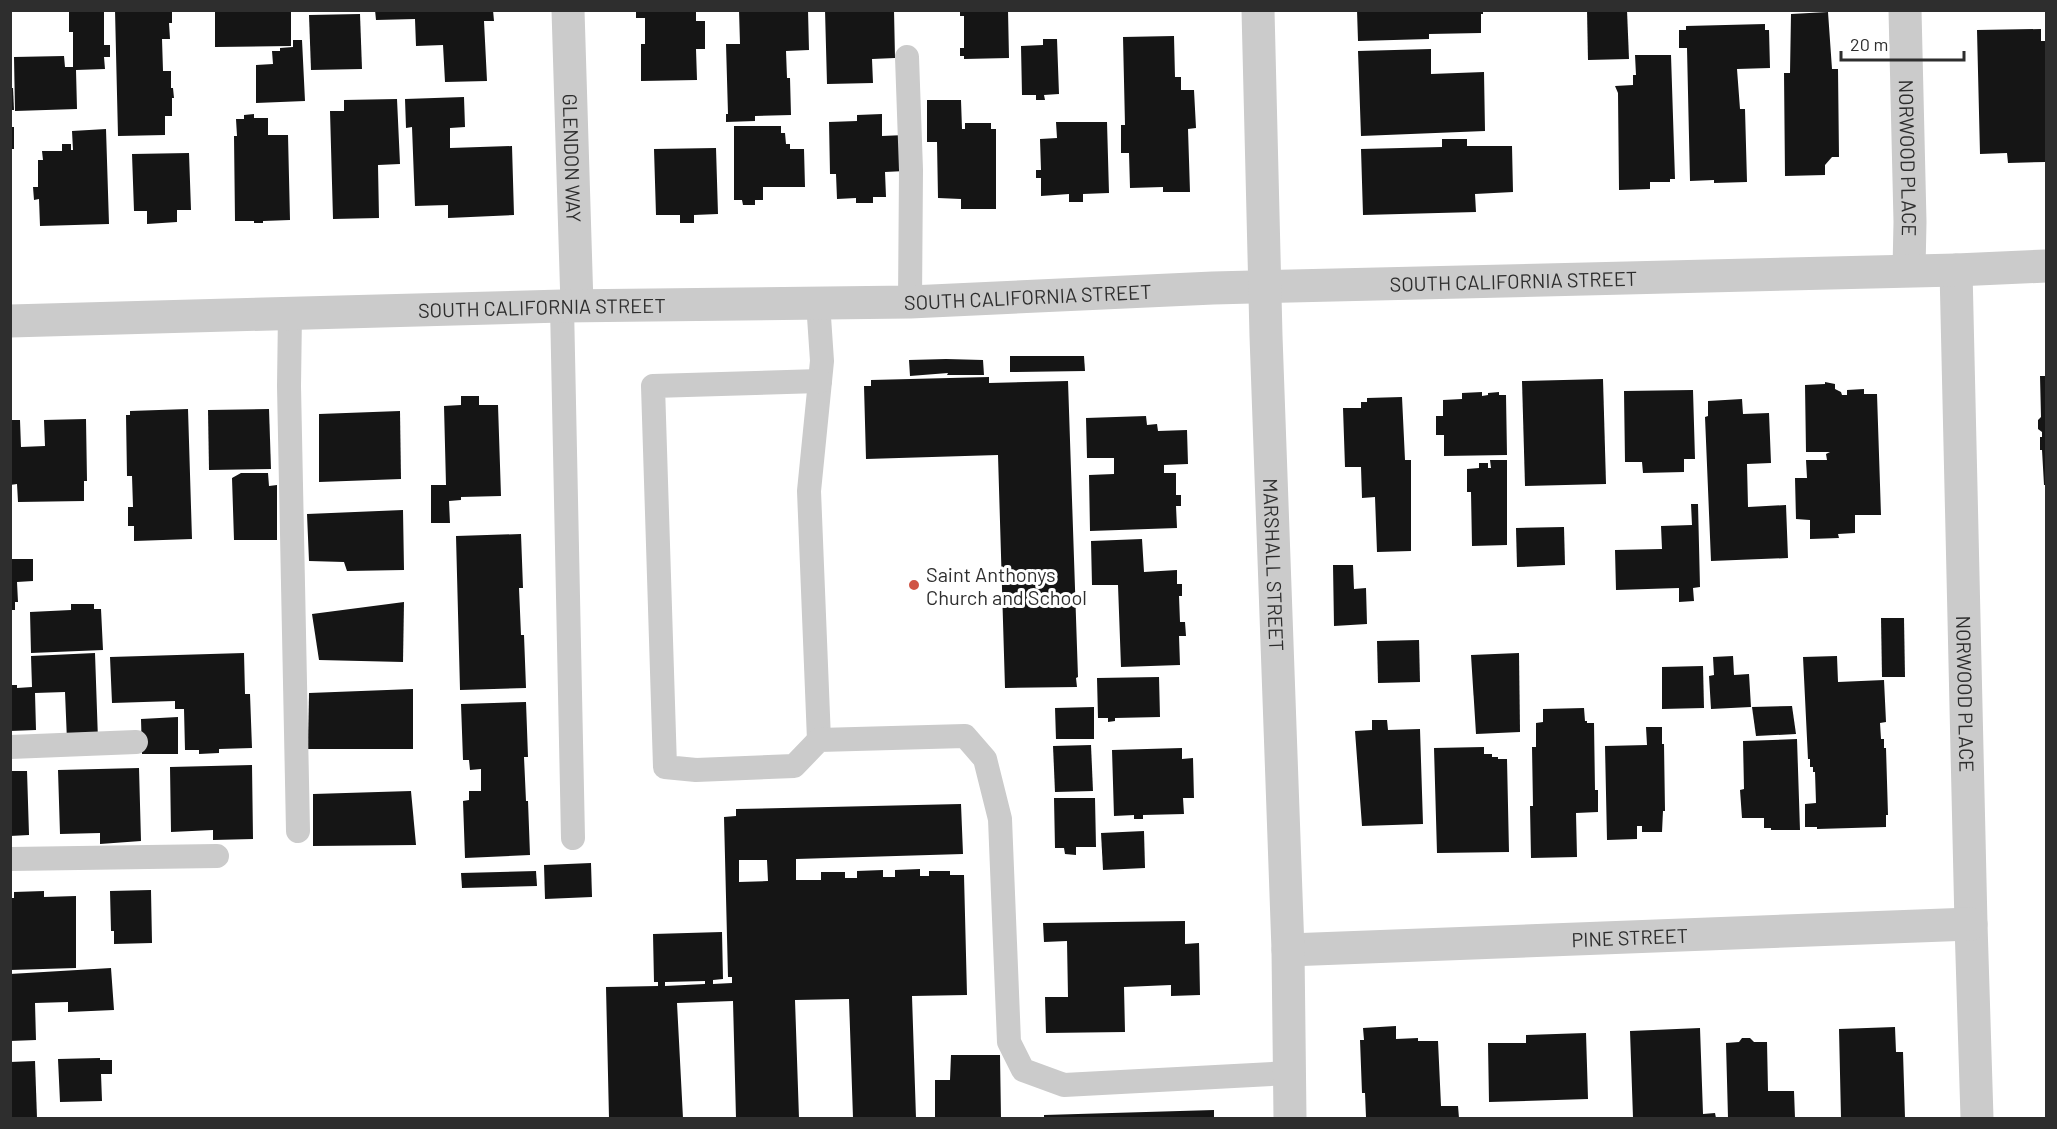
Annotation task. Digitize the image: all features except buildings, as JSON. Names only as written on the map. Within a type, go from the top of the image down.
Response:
[{"type":"street","name":"GLENDON WAY","points":[[568,10],[570,305]]},
{"type":"street","name":"MARSHALL STREET","points":[[1258,10],[1265,288],[1288,950],[1290,1119]]},
{"type":"street","name":"NORWOOD PLACE","points":[[1905,10],[1909,270]]},
{"type":"street","name":"SOUTH CALIFORNIA STREET","points":[[10,321],[570,305],[910,302],[1265,288],[2046,266]]},
{"type":"street","name":"NORWOOD PLACE","points":[[1956,270],[1977,1119]]},
{"type":"street","name":"PINE STREET","points":[[1288,950],[1971,924]]},
{"type":"lane","points":[[907,57],[911,170],[910,302]]},
{"type":"lane","points":[[818,302],[822,361],[808,491],[819,740]]},
{"type":"lane","points":[[570,305],[573,838]]},
{"type":"lane","points":[[290,313],[289,386],[298,831]]},
{"type":"lane","points":[[820,381],[653,386],[665,766],[696,770],[794,766],[819,740],[965,736],[985,759],[1000,819],[1010,1042],[1023,1070],[1064,1085],[1290,1073]]},
{"type":"lane","points":[[10,747],[136,742]]},
{"type":"lane","points":[[10,859],[217,856]]},
{"type":"place","name":"Saint Anthonys Church and School","points":[[914,585]]}]
